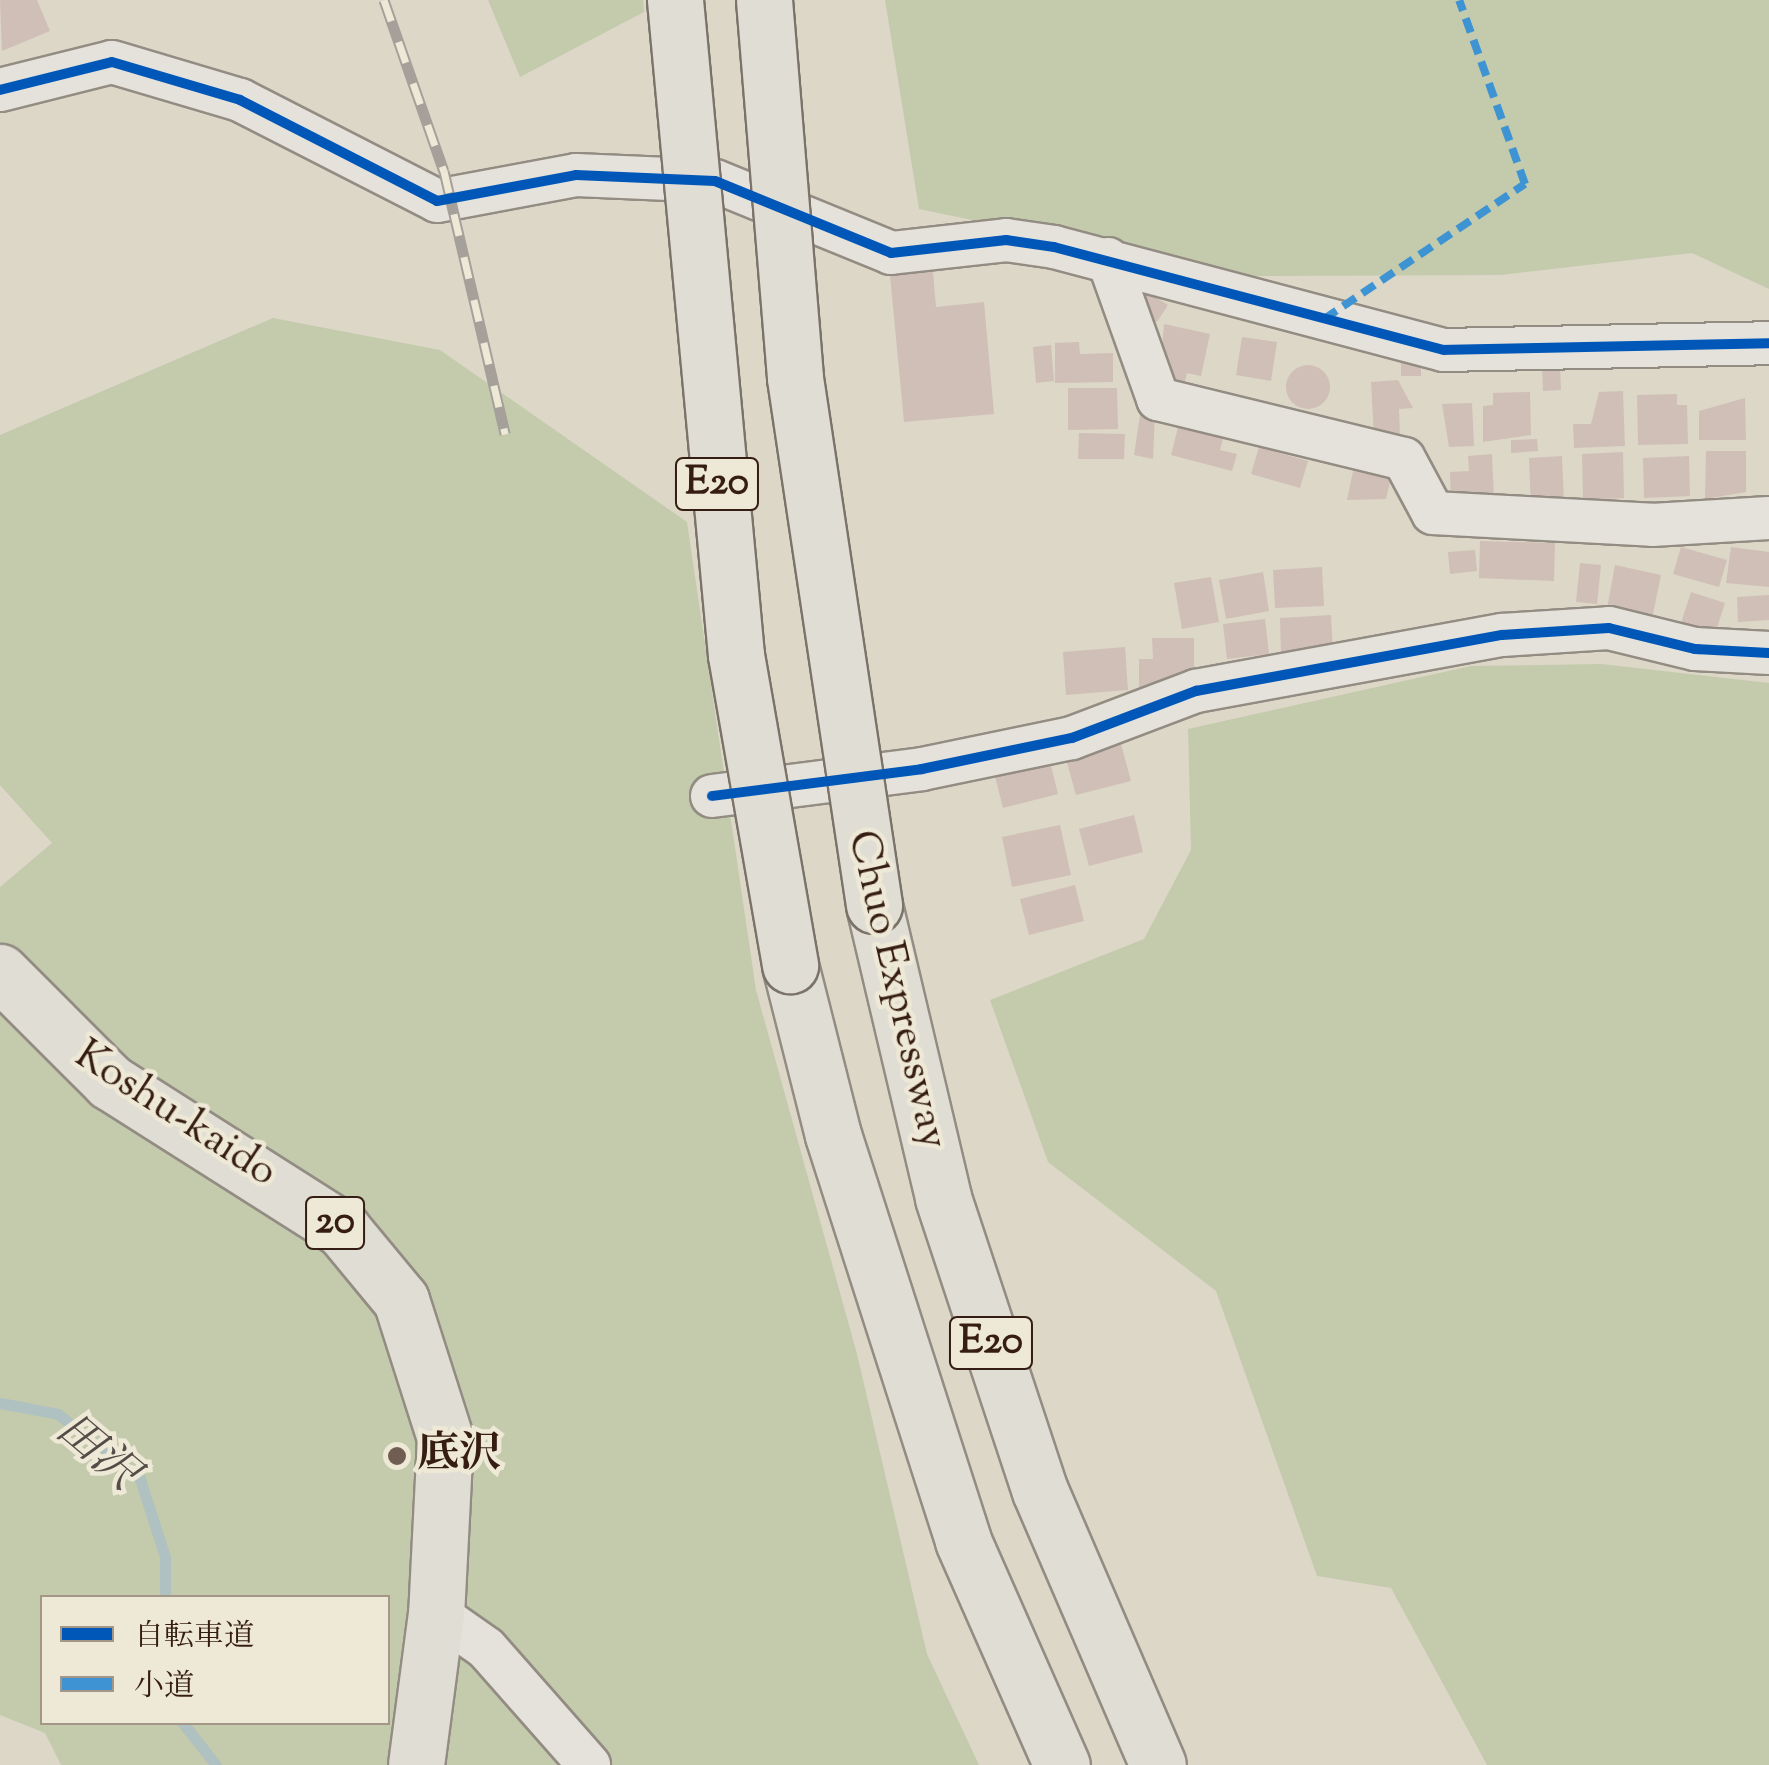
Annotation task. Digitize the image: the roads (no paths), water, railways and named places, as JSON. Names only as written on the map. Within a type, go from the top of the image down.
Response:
[{"type":"highway","name":"E20","points":[[675,0],[734,636],[790,964],[833,1135],[958,1523],[1062,1765]]},
{"type":"highway","name":"Chuo Expressway","points":[[764,0],[794,378],[874,905],[943,1198],[1040,1492],[1158,1765]]},
{"type":"highway","name":"Koshu-kaido","points":[[0,972],[110,1082],[300,1197],[378,1266],[426,1365],[444,1438],[434,1628],[416,1765]]},
{"type":"street","points":[[0,90],[112,62],[240,100],[372,176],[436,201],[576,175],[715,181],[890,253],[1006,240],[1108,259],[1444,350],[1769,343]]},
{"type":"street","points":[[1108,259],[1158,399],[1404,460],[1433,513],[1652,525],[1769,518]]},
{"type":"street","points":[[712,796],[922,769],[1072,738],[1196,691],[1502,635],[1609,628],[1695,649],[1769,653]]},
{"type":"street","points":[[434,1628],[486,1648],[588,1765]]},
{"type":"waterway","name":"田沢","points":[[0,1403],[58,1414],[140,1479],[165,1557],[165,1595]]},
{"type":"waterway","name":"田沢","points":[[184,1725],[216,1765]]},
{"type":"railway","points":[[384,0],[444,171],[505,434]]},
{"type":"place","name":"底沢","points":[[397,1456]]}]
